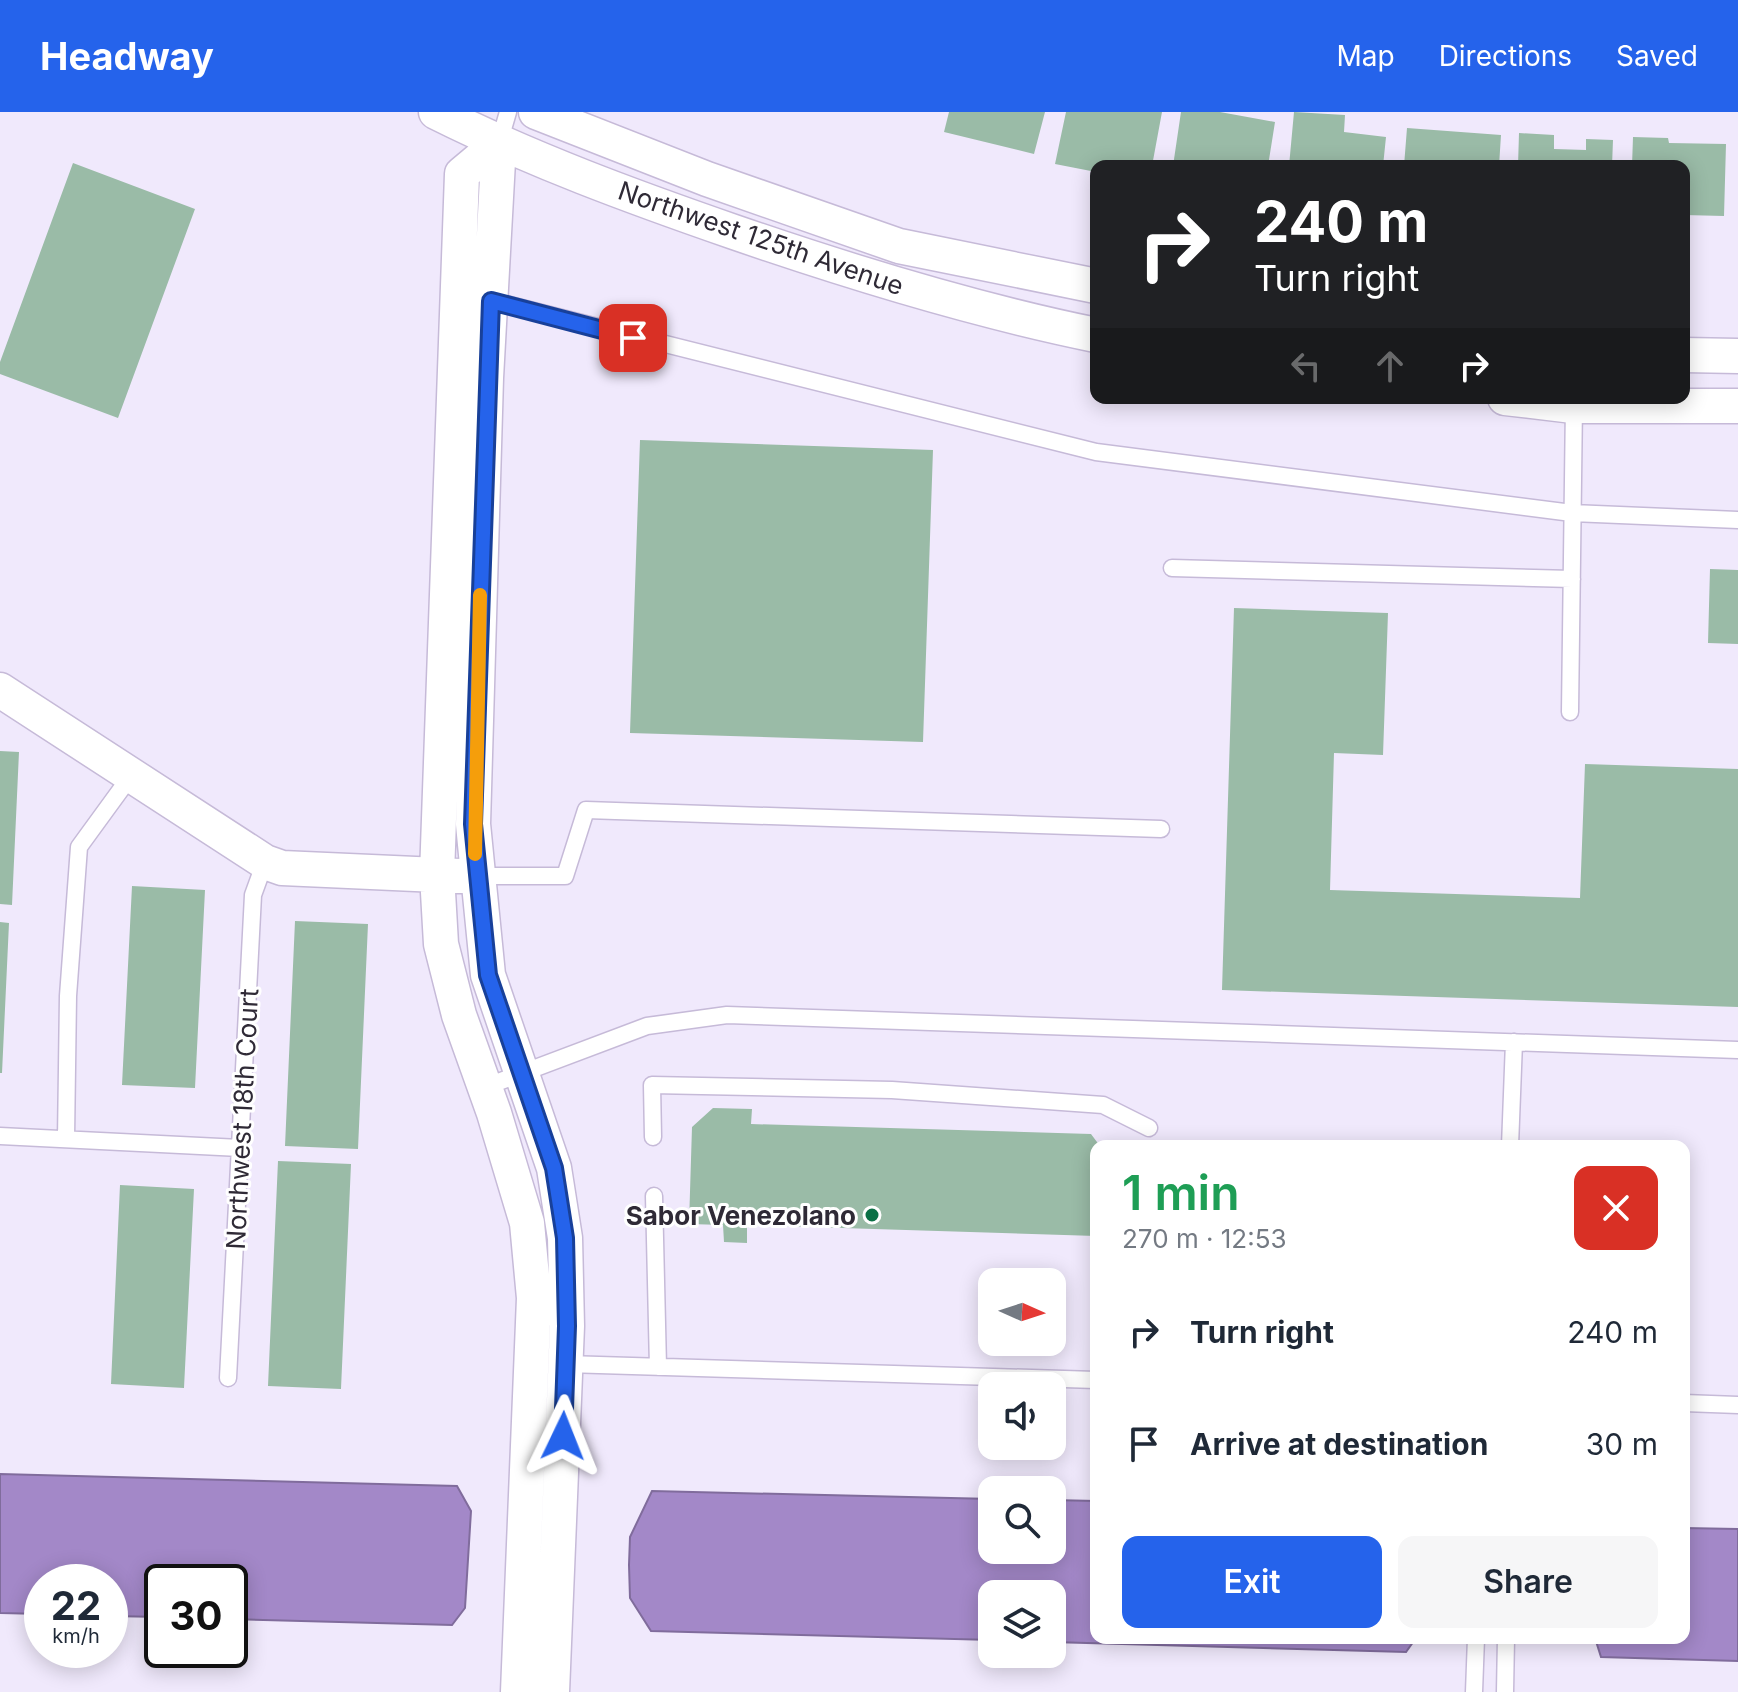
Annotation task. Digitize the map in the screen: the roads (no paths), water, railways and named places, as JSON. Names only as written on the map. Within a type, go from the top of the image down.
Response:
[{"type":"street","name":"Northwest 125th Avenue","points":[[436,112],[504,128],[686,215],[898,287],[1090,334]]},
{"type":"street","name":"Northwest 125th Avenue","points":[[536,112],[707,179],[899,246],[1090,285]]},
{"type":"street","points":[[504,128],[462,174],[437,875],[441,944],[459,1015],[527,1223],[534,1298],[518,1692]]},
{"type":"street","points":[[504,128],[491,301],[473,824],[488,975],[554,1168],[565,1238],[566,1364],[552,1692]]},
{"type":"street","points":[[1690,355],[1738,356]]},
{"type":"street","points":[[1656,404],[1738,406]]},
{"type":"street","points":[[0,690],[265,862],[282,868],[477,876]]},
{"type":"street","points":[[529,1434],[563,1436]]},
{"type":"lane","points":[[458,290],[491,301],[1096,452],[1572,513],[1738,520]]},
{"type":"lane","points":[[1570,712],[1574,404]]},
{"type":"lane","points":[[1172,568],[1572,579]]},
{"type":"lane","points":[[66,1139],[68,996],[79,847],[130,777]]},
{"type":"lane","points":[[477,876],[565,876],[586,810],[1161,829]]},
{"type":"lane","name":"Northwest 18th Court","points":[[228,1378],[253,895],[265,862]]},
{"type":"lane","points":[[485,1087],[647,1026],[727,1015],[1738,1050]]},
{"type":"lane","points":[[1510,1140],[1514,1042]]},
{"type":"lane","points":[[653,1137],[652,1085],[892,1090],[1103,1105],[1149,1128]]},
{"type":"lane","points":[[0,1136],[240,1148]]},
{"type":"lane","points":[[654,1196],[658,1367]]},
{"type":"lane","points":[[566,1364],[1090,1380]]},
{"type":"lane","points":[[1690,1403],[1738,1405]]},
{"type":"lane","points":[[1474,1692],[1476,1644]]},
{"type":"lane","points":[[1505,1692],[1506,1644]]},
{"type":"place","name":"Sabor Venezolano","points":[[872,1215]]}]
